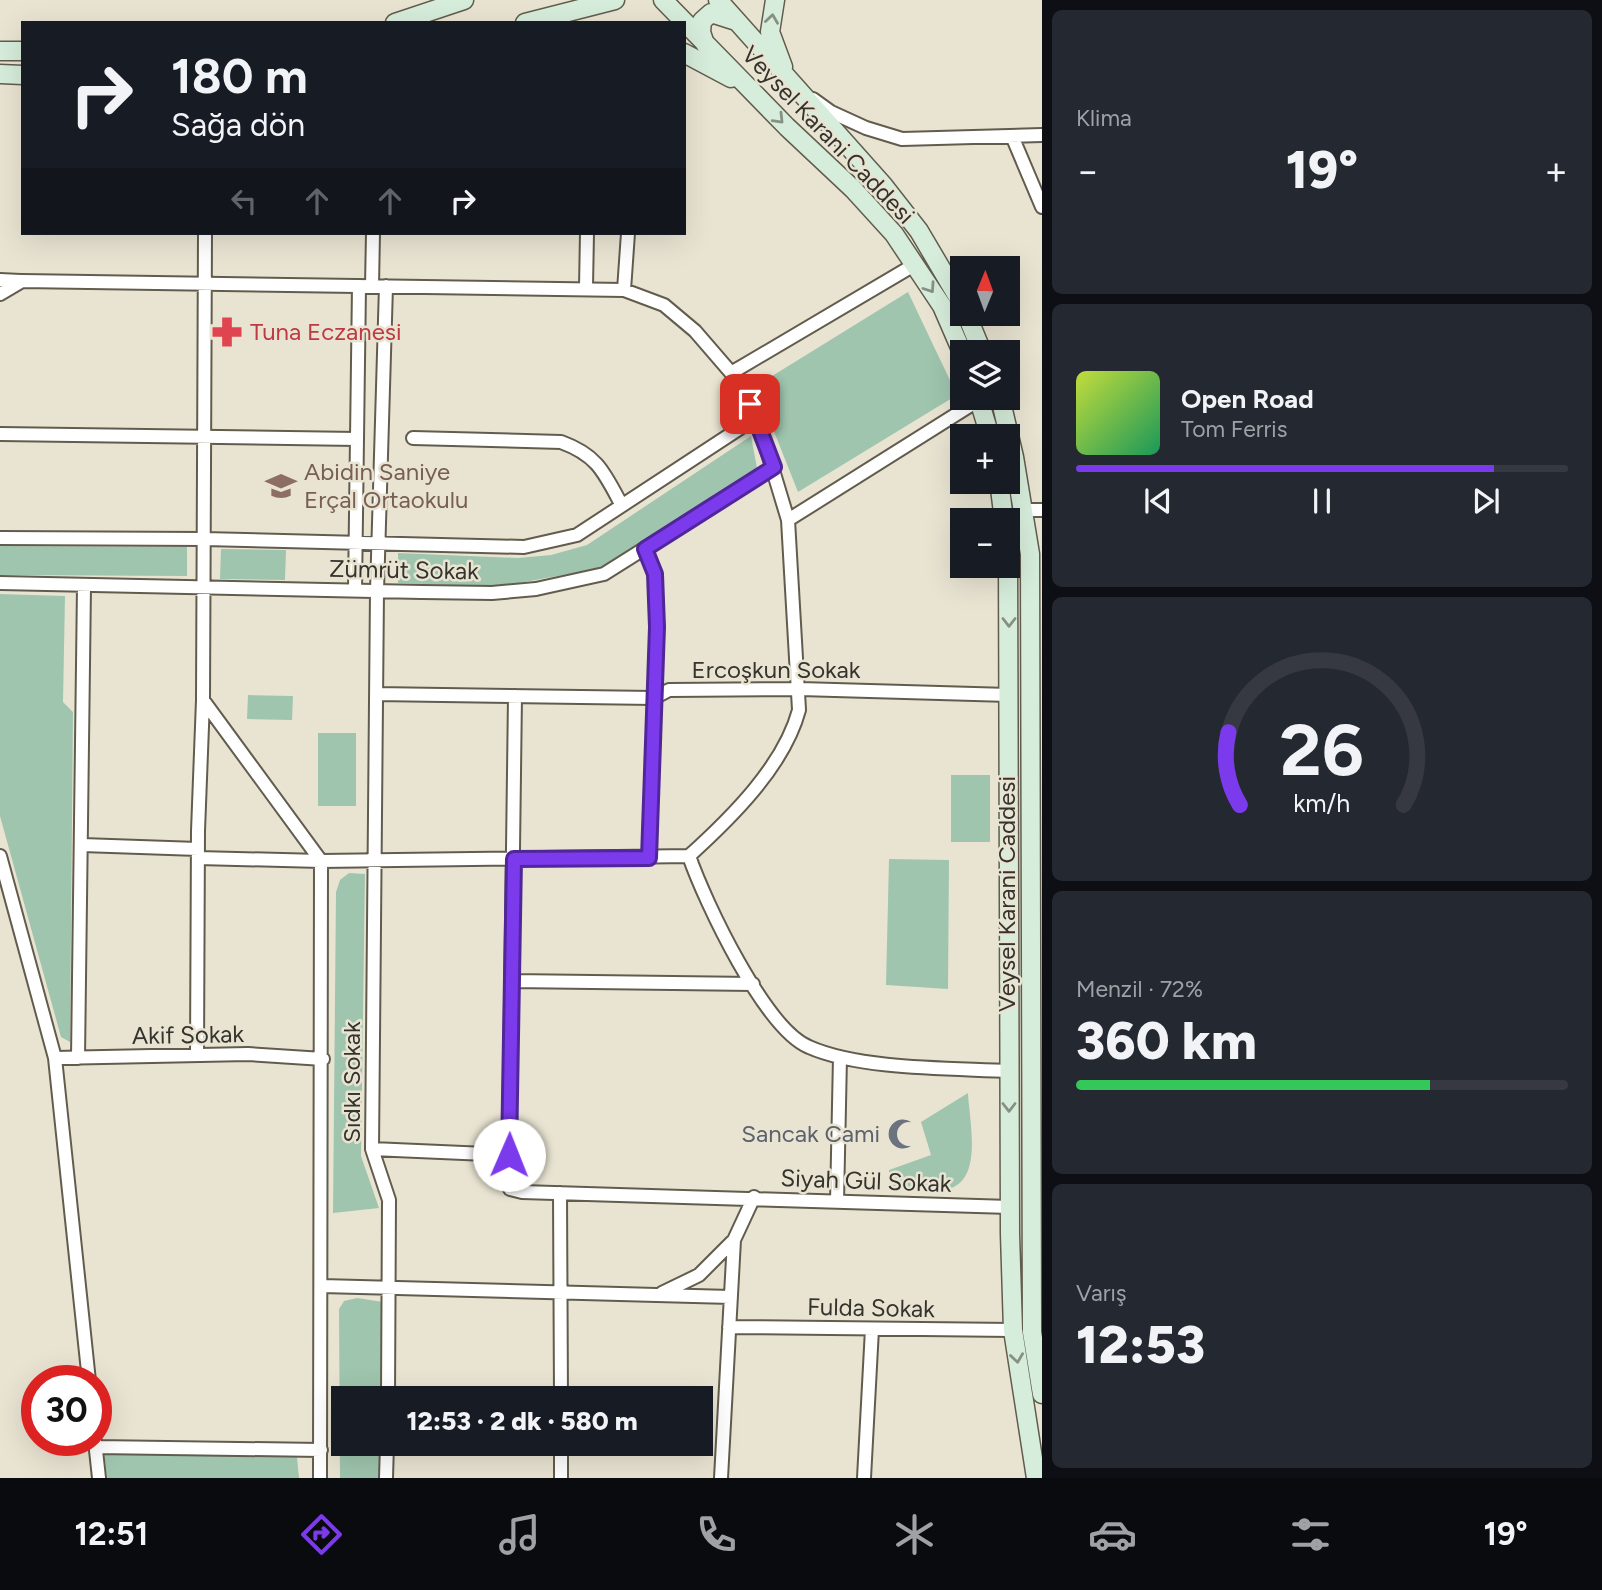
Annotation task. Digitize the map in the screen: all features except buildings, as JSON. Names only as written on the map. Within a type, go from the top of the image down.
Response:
[{"type":"main road","points":[[401,21],[464,0]]},
{"type":"main road","points":[[532,21],[588,4],[615,0]]},
{"type":"main road","name":"Veysel Karani Caddesi","points":[[663,0],[683,21]]},
{"type":"main road","name":"Veysel Karani Caddesi","points":[[718,0],[912,222],[950,284]]},
{"type":"main road","points":[[775,0],[770,32],[790,82]]},
{"type":"main road","points":[[705,44],[701,32],[702,21],[711,13],[736,21]]},
{"type":"main road","name":"Veysel Karani Caddesi","points":[[686,24],[853,189],[894,234],[942,306],[957,340]]},
{"type":"main road","points":[[0,51],[21,51]]},
{"type":"main road","points":[[686,54],[747,87]]},
{"type":"main road","points":[[0,74],[21,75]]},
{"type":"main road","name":"Veysel Karani Caddesi","points":[[1003,410],[1030,554],[1037,678],[1037,1215],[1032,1332],[1039,1361],[1042,1394]]},
{"type":"main road","name":"Veysel Karani Caddesi","points":[[1008,578],[1009,1071],[1013,1330],[1036,1478]]},
{"type":"street","points":[[790,82],[831,112],[866,128],[902,139],[1042,135]]},
{"type":"street","points":[[1012,136],[1042,207]]},
{"type":"street","points":[[197,1055],[198,853],[203,699],[205,235]]},
{"type":"street","points":[[355,591],[357,439],[365,286],[373,235]]},
{"type":"street","points":[[586,287],[587,235]]},
{"type":"street","points":[[624,290],[628,235]]},
{"type":"street","points":[[731,373],[914,265]]},
{"type":"street","points":[[0,280],[586,287],[624,290],[664,305],[695,331],[731,373],[757,417],[788,520],[800,690],[793,735],[780,758],[710,837],[689,856],[321,861],[82,845]]},
{"type":"street","points":[[0,294],[22,281]]},
{"type":"street","name":"Sıdkı Sokak","points":[[386,286],[377,591],[372,1149],[389,1200],[391,1288],[388,1386]]},
{"type":"street","points":[[788,520],[962,410]]},
{"type":"street","name":"Zümrüt Sokak","points":[[0,538],[204,539],[524,547],[576,535],[757,417]]},
{"type":"street","points":[[0,434],[357,439]]},
{"type":"street","points":[[413,438],[561,442],[579,448],[601,465],[621,504]]},
{"type":"street","name":"Zümrüt Sokak","points":[[0,583],[492,593],[536,589],[604,574],[774,467]]},
{"type":"street","points":[[1023,510],[1042,510]]},
{"type":"street","points":[[645,549],[655,574],[649,858]]},
{"type":"street","points":[[78,1058],[84,586]]},
{"type":"street","name":"Ercoşkun Sokak","points":[[376,694],[654,698],[669,690],[800,690],[1009,695]]},
{"type":"street","points":[[515,696],[509,1155],[506,1180],[510,1189],[560,1193],[754,1197]]},
{"type":"street","points":[[203,699],[321,861],[323,1286],[320,1478]]},
{"type":"street","points":[[0,856],[55,1058],[87,1365]]},
{"type":"street","points":[[689,856],[701,892],[753,984],[783,1030],[807,1047],[840,1057],[1009,1071]]},
{"type":"street","points":[[512,981],[753,984]]},
{"type":"street","name":"Akif Sokak","points":[[55,1058],[197,1055],[323,1059]]},
{"type":"street","points":[[837,1202],[840,1057]]},
{"type":"street","points":[[372,1149],[509,1155]]},
{"type":"street","points":[[560,1193],[561,1386]]},
{"type":"street","name":"Siyah Gül Sokak","points":[[721,1478],[734,1240],[754,1197],[1010,1207]]},
{"type":"street","points":[[658,1295],[699,1275],[734,1240]]},
{"type":"street","points":[[323,1286],[731,1297]]},
{"type":"street","name":"Fulda Sokak","points":[[729,1327],[1013,1330]]},
{"type":"street","points":[[864,1478],[872,1329]]},
{"type":"street","points":[[112,1444],[321,1450]]},
{"type":"street","points":[[97,1456],[99,1478]]},
{"type":"street","points":[[386,1478],[387,1456]]},
{"type":"street","points":[[561,1456],[561,1478]]},
{"type":"green space","points":[[908,292],[950,380],[950,399],[798,492],[756,386]]},
{"type":"green space","points":[[751,436],[757,468],[607,567],[497,587],[398,583],[398,553],[518,558],[551,555],[587,545]]},
{"type":"green space","points":[[0,546],[187,547],[187,576],[0,575]]},
{"type":"green space","points":[[221,549],[286,550],[285,580],[220,579]]},
{"type":"green space","points":[[0,594],[65,596],[63,702],[73,712],[70,1042],[61,1037],[0,816]]},
{"type":"green space","points":[[248,695],[293,696],[292,720],[247,719]]},
{"type":"green space","points":[[318,733],[356,733],[356,806],[318,806]]},
{"type":"green space","points":[[951,775],[990,775],[990,842],[951,842]]},
{"type":"green space","points":[[889,859],[949,860],[948,989],[886,985]]},
{"type":"green space","points":[[349,873],[365,874],[361,1156],[379,1208],[333,1213],[336,892],[340,880]]},
{"type":"green space","points":[[968,1093],[971,1160],[961,1182],[951,1188],[937,1191],[890,1188],[889,1170],[931,1155],[921,1122]]},
{"type":"green space","points":[[357,1298],[383,1302],[382,1386],[339,1386],[339,1309],[344,1301]]},
{"type":"green space","points":[[112,1451],[297,1457],[299,1478],[107,1478],[105,1456],[112,1456]]},
{"type":"green space","points":[[340,1456],[382,1456],[381,1478],[340,1478]]},
{"type":"place","name":"Tuna Eczanesi","points":[[227,332]]},
{"type":"place","name":"Abidin Saniye Erçal Ortaokulu","points":[[281,486]]},
{"type":"place","name":"Sancak Cami","points":[[903,1134]]},
{"type":"route","points":[[509,1155],[514,859],[649,858],[657,627],[655,574],[645,549],[774,467],[750,404]]}]
